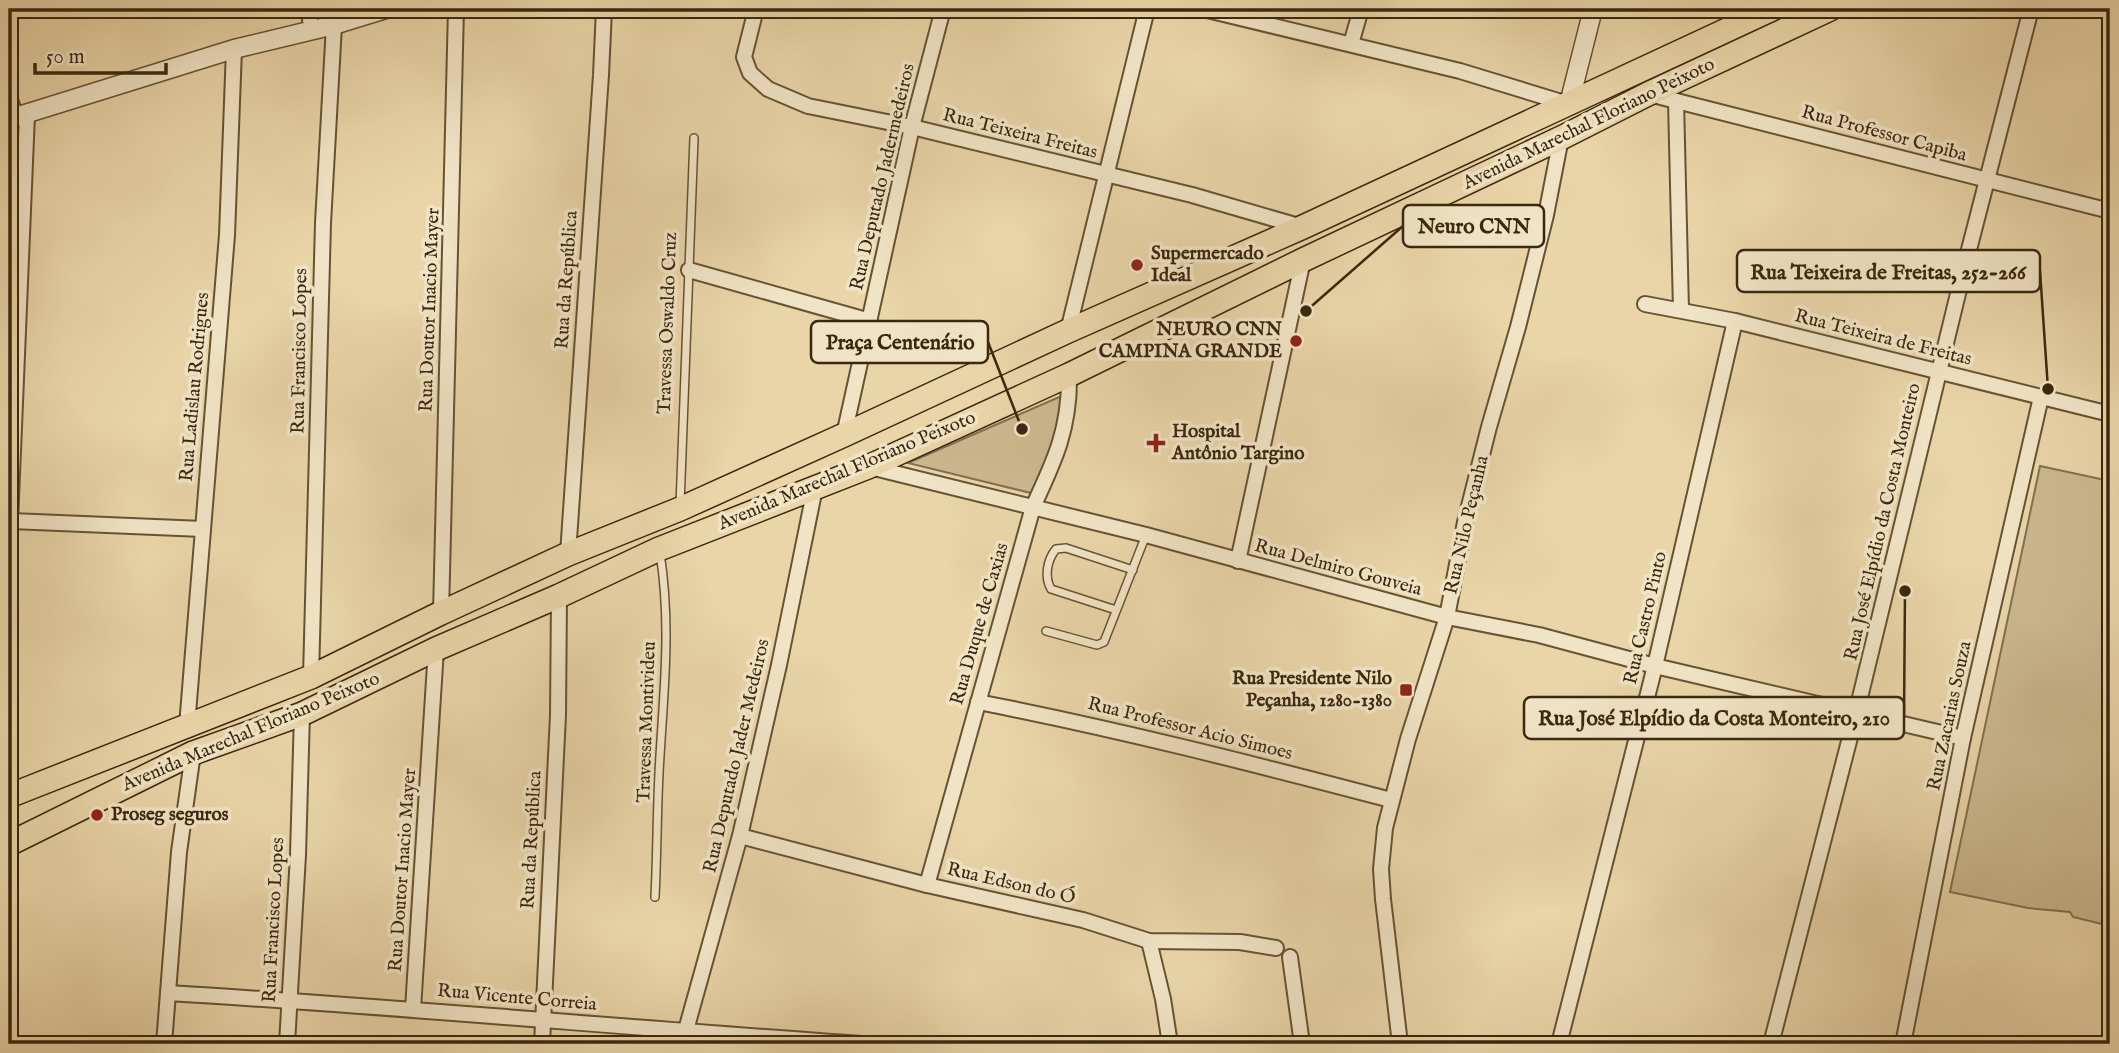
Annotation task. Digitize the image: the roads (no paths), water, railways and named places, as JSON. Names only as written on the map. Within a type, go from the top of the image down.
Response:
[{"type":"main road","name":"Avenida Marechal Floriano Peixoto","points":[[9,796],[311,677],[568,554],[680,509],[844,435],[1068,331],[1303,227],[1772,9]]},
{"type":"main road","name":"Avenida Marechal Floriano Peixoto","points":[[9,844],[193,753],[302,714],[436,649],[659,549],[868,467],[1069,375],[1648,94],[1830,9]]},
{"type":"main road","name":"Rua Nilo Peçanha","points":[[1561,138],[1569,104]]},
{"type":"street","points":[[308,9],[312,30]]},
{"type":"street","points":[[17,117],[234,49],[334,26],[386,9]]},
{"type":"street","name":"Rua Doutor Inacio Mayer","points":[[441,613],[456,9]]},
{"type":"street","name":"Rua da República","points":[[568,554],[604,9]]},
{"type":"street","name":"Rua Teixeira Freitas","points":[[756,9],[744,57],[750,73],[768,89],[808,106],[1107,174],[1303,227]]},
{"type":"street","name":"Rua Deputado Jadermedeiros","points":[[844,435],[912,128],[943,9]]},
{"type":"street","points":[[1068,331],[1147,9]]},
{"type":"street","points":[[1203,9],[1460,71],[1569,104]]},
{"type":"street","points":[[1351,44],[1361,9]]},
{"type":"street","name":"Rua Nilo Peçanha","points":[[1569,104],[1592,9]]},
{"type":"street","name":"Rua José Elpídio da Costa Monteiro","points":[[1772,1044],[2031,9]]},
{"type":"street","name":"Rua Francisco Lopes","points":[[311,677],[323,223],[334,26]]},
{"type":"street","name":"Rua Ladislau Rodrigues","points":[[187,726],[227,235],[234,49]]},
{"type":"street","name":"Rua Professor Capiba","points":[[1648,94],[2110,211]]},
{"type":"street","points":[[9,97],[17,117],[9,547]]},
{"type":"street","points":[[1676,101],[1681,310]]},
{"type":"street","name":"Rua Nilo Peçanha","points":[[1399,1044],[1381,869],[1391,800],[1447,617],[1465,522],[1546,215],[1561,138]]},
{"type":"street","points":[[1238,561],[1303,260]]},
{"type":"street","points":[[689,270],[870,321]]},
{"type":"street","name":"Rua Teixeira de Freitas","points":[[1645,304],[1735,321],[2110,414]]},
{"type":"street","name":"Rua Castro Pinto","points":[[1559,1044],[1655,666],[1735,321]]},
{"type":"street","name":"Rua Duque de Caxias","points":[[927,885],[1033,507],[1056,457],[1065,427],[1069,403],[1069,375]]},
{"type":"street","name":"Rua Zacarias Souza","points":[[1903,1044],[1964,738],[2041,397]]},
{"type":"street","name":"Rua Delmiro Gouveia","points":[[868,467],[1146,535],[1447,617],[1539,635],[1655,666],[1964,738]]},
{"type":"street","name":"Rua Deputado Jader Medeiros","points":[[686,1030],[740,836],[779,666],[815,488]]},
{"type":"street","points":[[11,522],[203,529]]},
{"type":"street","name":"Rua da República","points":[[542,1044],[558,715],[559,596]]},
{"type":"street","name":"Rua Doutor Inacio Mayer","points":[[414,1009],[436,649]]},
{"type":"street","name":"Rua Professor Acio Simoes","points":[[978,702],[1201,750],[1391,800]]},
{"type":"street","name":"Rua Francisco Lopes","points":[[287,1044],[298,855],[302,714]]},
{"type":"street","points":[[164,1044],[179,852],[193,753]]},
{"type":"street","name":"Rua Edson do Ó","points":[[740,836],[927,885],[1083,920],[1149,942],[1240,942],[1276,948]]},
{"type":"street","points":[[1149,942],[1163,999],[1170,1044]]},
{"type":"street","points":[[1290,957],[1303,1044]]},
{"type":"street","name":"Rua Vicente Correia","points":[[168,993],[862,1044]]},
{"type":"lane","name":"Travessa Oswaldo Cruz","points":[[680,509],[694,138]]},
{"type":"lane","points":[[1046,631],[1097,645],[1104,642],[1146,535]]},
{"type":"lane","points":[[1116,610],[1051,589],[1046,577],[1052,553],[1056,549],[1066,548],[1133,570]]},
{"type":"lane","name":"Travessa Montivideu","points":[[655,897],[659,774],[666,704],[667,633],[666,589],[659,549]]},
{"type":"place","name":"Supermercado Ideal","points":[[1137,265]]},
{"type":"place","name":"Neuro CNN","points":[[1306,311]]},
{"type":"place","name":"NEURO CNN CAMPINA GRANDE","points":[[1296,341]]},
{"type":"place","name":"Rua Teixeira de Freitas, 252-266","points":[[2048,389]]},
{"type":"place","name":"Praça Centenário","points":[[1022,429]]},
{"type":"place","name":"Hospital Antônio Targino","points":[[1156,443]]},
{"type":"place","name":"Rua José Elpídio da Costa Monteiro, 210","points":[[1905,591]]},
{"type":"place","name":"Rua Presidente Nilo Peçanha, 1280-1380","points":[[1406,690]]},
{"type":"place","name":"Proseg seguros","points":[[97,815]]}]
